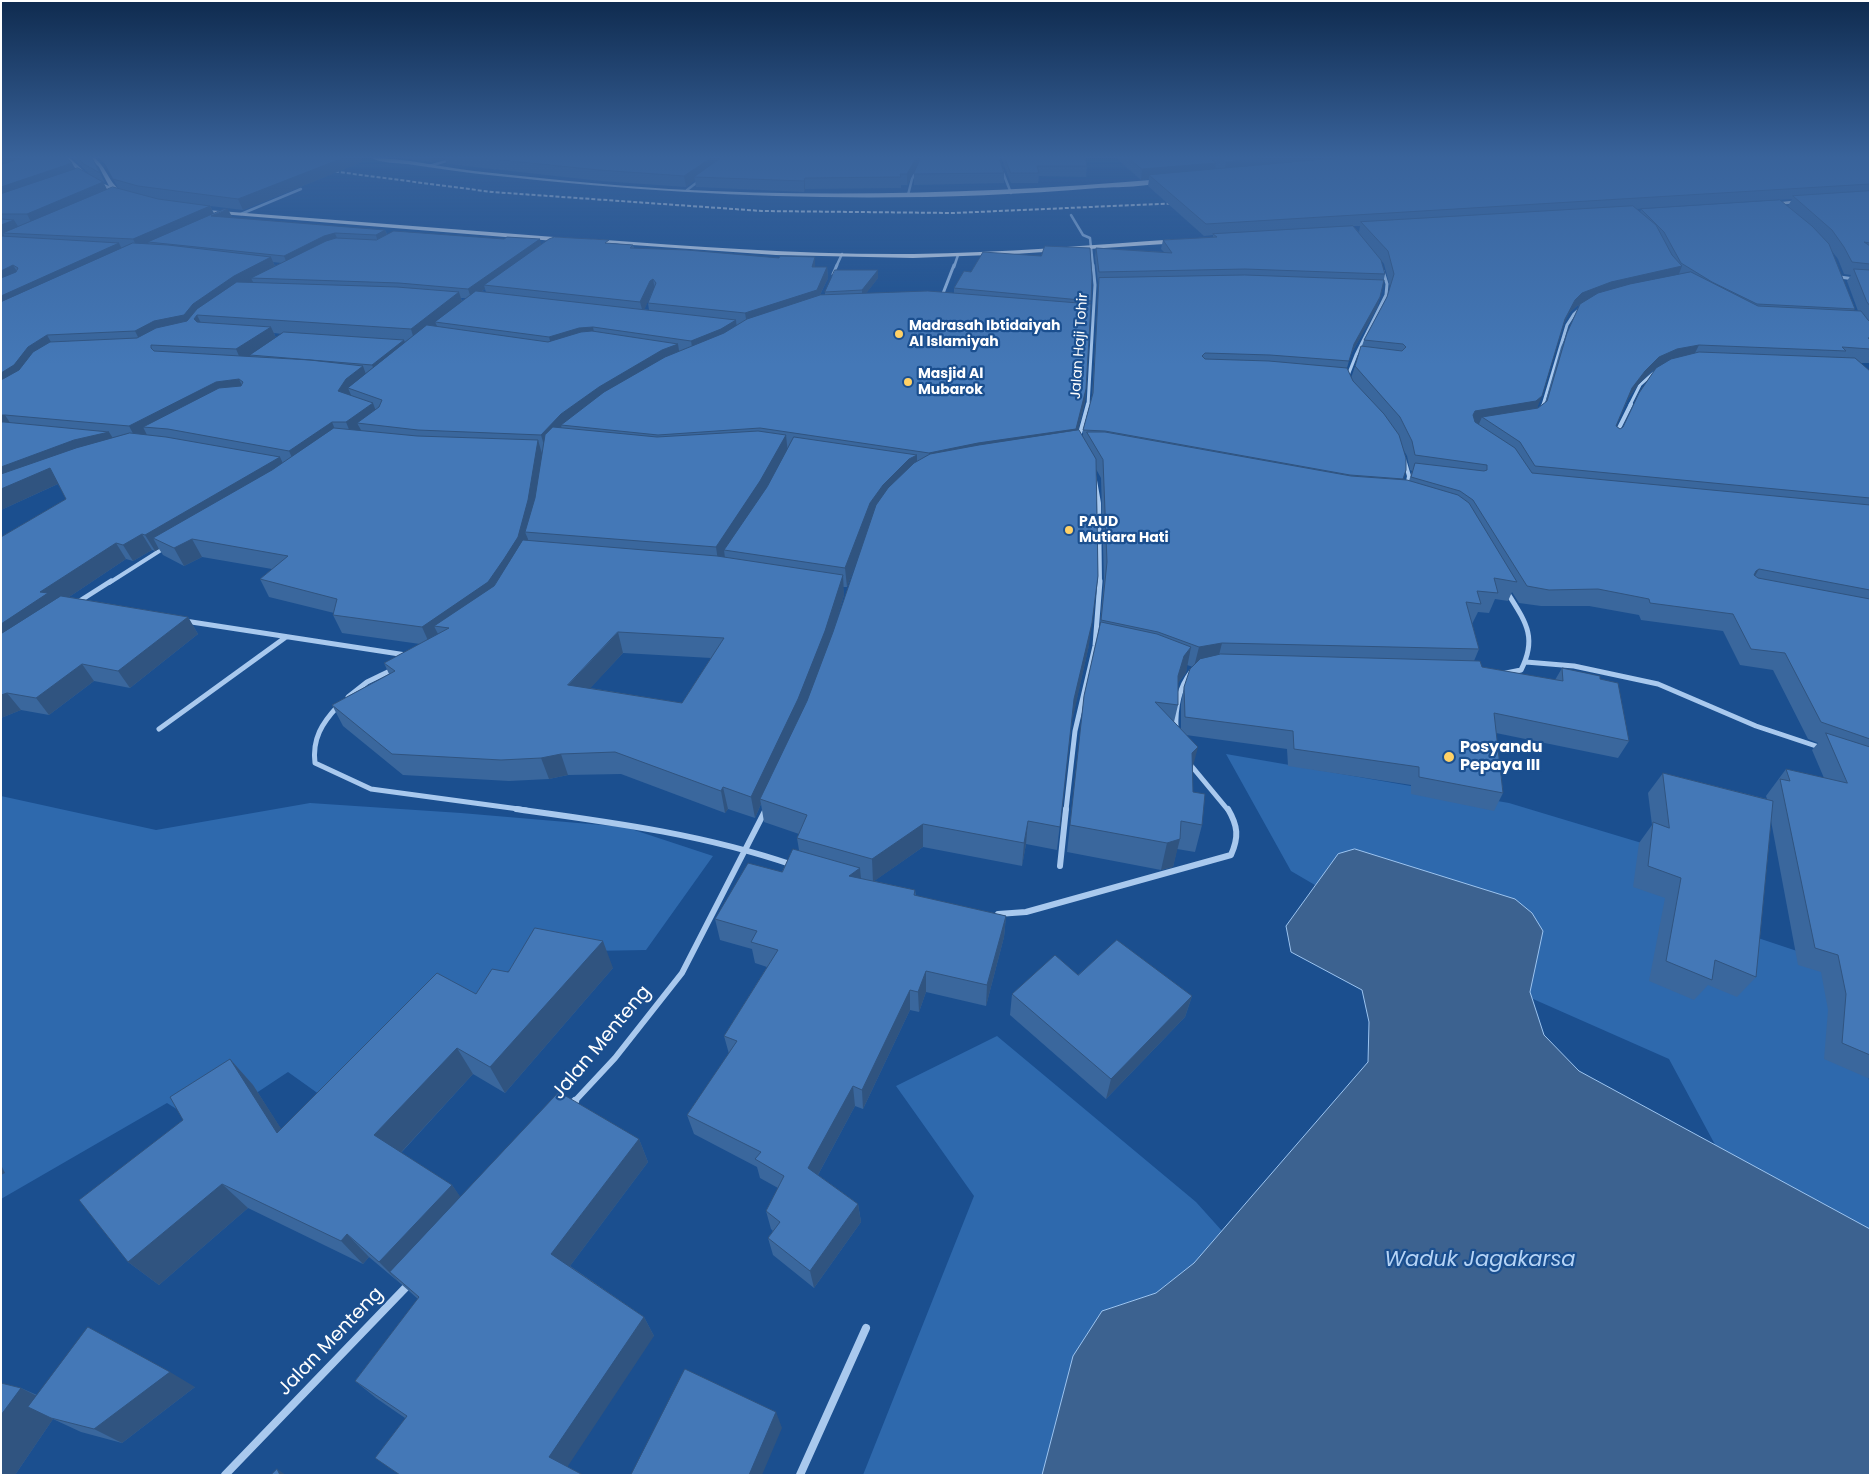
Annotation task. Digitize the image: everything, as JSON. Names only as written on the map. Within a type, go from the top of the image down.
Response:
[{"type":"main road","points":[[398,227],[558,241],[570,240]]},
{"type":"main road","points":[[580,240],[713,250],[958,255],[1186,240]]},
{"type":"street","points":[[1077,227],[1082,235],[1090,238],[1093,246]]},
{"type":"street","points":[[405,232],[412,228]]},
{"type":"street","name":"Jalan Haji Tohir","points":[[1079,444],[1088,405],[1095,284],[1093,246]]},
{"type":"street","points":[[831,279],[842,254]]},
{"type":"street","points":[[950,300],[941,299],[958,255]]},
{"type":"street","points":[[1348,385],[1347,376],[1354,356],[1372,323],[1387,287],[1378,263]]},
{"type":"street","points":[[1840,277],[1860,280]]},
{"type":"street","points":[[1095,284],[1104,284]]},
{"type":"street","points":[[1378,286],[1387,287]]},
{"type":"street","points":[[1539,413],[1566,327],[1573,313],[1588,304]]},
{"type":"street","points":[[1354,356],[1363,357]]},
{"type":"street","points":[[1613,440],[1640,385],[1660,368]]},
{"type":"street","points":[[1338,376],[1347,376]]},
{"type":"street","points":[[1400,451],[1409,474],[1408,485],[1404,491]]},
{"type":"street","points":[[1060,866],[1078,712],[1095,644],[1100,600],[1098,478],[1091,464]]},
{"type":"street","points":[[1409,474],[1418,475]]},
{"type":"street","points":[[85,605],[75,603],[172,544]]},
{"type":"street","points":[[1499,674],[1521,670],[1531,652],[1530,635],[1504,588]]},
{"type":"street","points":[[181,620],[410,655]]},
{"type":"street","points":[[159,729],[286,637]]},
{"type":"street","points":[[1095,644],[1104,646]]},
{"type":"street","points":[[1526,662],[1574,666],[1658,684],[1756,726],[1832,752]]},
{"type":"street","points":[[402,665],[367,682],[324,720],[315,736],[312,750],[315,763],[371,790],[648,827],[746,849],[798,866]]},
{"type":"street","points":[[1178,738],[1176,724],[1181,688],[1184,680],[1195,671],[1184,668]]},
{"type":"street","points":[[987,913],[1002,915],[1021,913],[1105,890],[1157,879],[1231,856],[1238,845],[1240,832],[1235,818],[1194,771],[1184,754]]},
{"type":"street","points":[[746,849],[768,804]]},
{"type":"street","name":"Jalan Menteng","points":[[562,1116],[615,1058],[682,973],[746,849]]},
{"type":"street","name":"Jalan Menteng","points":[[225,1475],[415,1277]]},
{"type":"street","points":[[800,1475],[866,1328]]},
{"type":"shaded area","points":[[1226,754],[1509,803],[1655,847],[1677,911],[1839,965],[1870,1084],[1870,1475],[1741,1193],[1669,1059],[1438,957],[1291,871]]},
{"type":"shaded area","points":[[1,796],[156,830],[310,803],[461,813],[625,827],[713,856],[646,950],[532,952],[337,1107],[288,1072],[205,1127],[167,1103],[1,1199]]},
{"type":"shaded area","points":[[997,1036],[1196,1202],[1357,1381],[1412,1475],[863,1475],[974,1196],[896,1086]]},
{"type":"water","name":"Waduk Jagakarsa","points":[[1355,849],[1515,899],[1532,913],[1543,931],[1530,992],[1544,1035],[1579,1071],[1870,1229],[1870,1475],[1042,1475],[1073,1356],[1102,1311],[1156,1293],[1194,1263],[1368,1062],[1369,1022],[1362,990],[1291,952],[1286,926],[1338,854]]},
{"type":"building","points":[[18,227],[161,227],[133,239],[3,233]]},
{"type":"building","points":[[183,227],[346,227],[385,230],[376,235],[335,233],[324,236],[284,256],[148,242]]},
{"type":"building","points":[[1354,227],[1381,260],[1385,274],[1245,269],[1099,272],[1096,248],[1172,253],[1163,240],[1217,237],[1213,234]]},
{"type":"building","points":[[1366,227],[1657,227],[1672,255],[1682,266],[1611,282],[1582,293],[1575,300],[1565,319],[1542,396],[1536,401],[1475,411],[1473,415],[1475,422],[1515,448],[1532,473],[1870,505],[1870,590],[1759,569],[1754,575],[1758,578],[1870,599],[1870,739],[1821,722],[1785,653],[1751,649],[1733,614],[1650,603],[1649,599],[1598,589],[1549,590],[1527,586],[1473,500],[1460,491],[1411,477],[1415,463],[1484,471],[1487,470],[1487,465],[1415,455],[1412,441],[1400,417],[1355,366],[1361,346],[1402,351],[1406,347],[1403,344],[1364,340],[1387,297],[1394,274],[1388,251]]},
{"type":"building","points":[[1659,227],[1813,227],[1829,244],[1855,309],[1757,304],[1712,282],[1681,263],[1664,232]]},
{"type":"building","points":[[1828,227],[1870,227],[1870,243],[1864,242],[1870,246],[1870,264],[1852,262]]},
{"type":"building","points":[[394,231],[504,239],[507,237],[540,239],[468,289],[399,283],[251,278],[326,241],[336,238],[376,240]]},
{"type":"building","points":[[1,236],[119,243],[1,296],[1,278],[16,272],[18,268],[13,265],[1,271]]},
{"type":"building","points":[[555,237],[609,240],[605,243],[633,245],[630,248],[687,250],[779,258],[780,256],[815,257],[812,267],[827,267],[817,290],[745,313],[648,303],[656,283],[653,279],[650,281],[640,302],[484,285],[549,239]]},
{"type":"building","points":[[133,243],[168,245],[271,257],[234,276],[193,304],[184,315],[154,321],[135,331],[47,335],[28,347],[14,365],[1,373],[1,302]]},
{"type":"building","points":[[1045,246],[1090,248],[1091,301],[954,288],[964,271],[971,272],[983,252],[1041,256]]},
{"type":"building","points":[[1854,269],[1870,270],[1870,306],[1867,302]]},
{"type":"building","points":[[835,270],[878,270],[862,290],[825,292]]},
{"type":"building","points":[[1691,272],[1758,306],[1861,311],[1870,322],[1870,338],[1868,338],[1870,339],[1870,349],[1842,347],[1846,351],[1699,345],[1677,349],[1659,357],[1645,371],[1632,388],[1616,426],[1620,429],[1623,427],[1639,393],[1656,368],[1671,359],[1699,352],[1855,358],[1870,371],[1870,498],[1535,466],[1520,442],[1482,417],[1538,408],[1547,401],[1567,333],[1580,304],[1598,293],[1630,284]]},
{"type":"building","points":[[1245,275],[1384,280],[1380,297],[1354,344],[1349,361],[1270,355],[1205,353],[1202,356],[1205,359],[1269,361],[1347,368],[1353,381],[1384,414],[1399,435],[1406,458],[1406,470],[1403,479],[1350,475],[1105,431],[1083,430],[1093,393],[1099,278]]},
{"type":"building","points":[[237,282],[397,287],[459,292],[411,329],[197,315],[194,319],[197,322],[271,327],[236,349],[151,345],[154,351],[310,360],[363,366],[346,379],[338,391],[373,403],[346,422],[332,422],[289,451],[168,429],[143,427],[219,388],[241,386],[243,382],[239,379],[216,382],[129,426],[1,415],[1,380],[19,370],[33,352],[50,342],[137,338],[156,328],[187,321],[197,309]]},
{"type":"building","points":[[476,291],[736,320],[721,329],[691,341],[593,327],[579,328],[549,337],[435,322]]},
{"type":"building","points":[[928,291],[1091,304],[1086,389],[1076,429],[978,443],[929,453],[760,428],[658,435],[561,425],[604,392],[665,357],[724,333],[747,319],[820,295]]},
{"type":"building","points":[[427,325],[548,342],[581,332],[592,331],[678,344],[662,350],[599,387],[561,414],[541,435],[418,430],[357,423],[379,407],[382,400],[348,388]]},
{"type":"building","points":[[284,332],[404,340],[372,365],[250,355]]},
{"type":"building","points":[[1,422],[109,432],[74,440],[1,467]]},
{"type":"building","points":[[553,427],[657,437],[758,431],[786,435],[760,481],[716,547],[525,532],[535,498],[545,435]]},
{"type":"building","points":[[334,428],[417,436],[538,440],[528,500],[518,537],[488,582],[422,627],[333,615],[337,599],[260,579],[288,556],[192,539],[174,548],[153,538],[272,470]]},
{"type":"building","points":[[1079,430],[1096,459],[1098,576],[1092,623],[1074,699],[1060,827],[1028,821],[1024,843],[923,824],[872,859],[797,838],[807,815],[760,799],[807,701],[833,632],[876,505],[888,488],[914,463],[930,454]]},
{"type":"building","points":[[1087,432],[1105,432],[1351,476],[1407,480],[1458,495],[1469,503],[1517,582],[1494,578],[1498,593],[1477,591],[1481,604],[1466,602],[1479,649],[1222,643],[1199,647],[1158,632],[1101,620],[1107,562],[1103,460]]},
{"type":"building","points":[[130,433],[166,437],[280,457],[145,535],[142,534],[123,545],[116,543],[40,592],[48,593],[1,624],[1,537],[66,499],[50,468],[1,489],[1,474],[76,448]]},
{"type":"building","points":[[794,437],[917,455],[909,459],[883,485],[870,503],[845,568],[724,550],[767,487]]},
{"type":"building","points":[[523,540],[717,556],[843,575],[825,631],[798,699],[751,797],[723,787],[721,791],[615,752],[561,754],[541,758],[501,760],[392,754],[332,705],[395,671],[384,663],[449,628],[434,626],[494,586]],"holes":[[[618,632],[724,638],[682,703],[568,685]]]},
{"type":"building","points":[[61,596],[188,617],[118,671],[82,664],[36,698],[7,693],[1,695],[1,634]]},
{"type":"building","points":[[1101,622],[1157,634],[1191,647],[1184,656],[1178,676],[1178,705],[1155,702],[1198,747],[1192,753],[1193,792],[1205,794],[1202,825],[1181,821],[1180,839],[1167,843],[1070,825],[1084,696]]},
{"type":"building","points":[[1221,654],[1480,661],[1482,667],[1563,681],[1562,668],[1600,676],[1600,679],[1618,683],[1629,741],[1494,713],[1503,793],[1419,777],[1419,767],[1294,749],[1293,731],[1185,717],[1184,687],[1190,669],[1200,659]]},
{"type":"building","points":[[1826,733],[1870,747],[1870,1055],[1842,1043],[1846,994],[1838,955],[1815,948],[1780,779],[1790,781],[1786,769],[1847,783]]},
{"type":"building","points":[[1663,773],[1773,801],[1756,977],[1715,960],[1712,980],[1666,961],[1681,878],[1648,866],[1653,822],[1669,828]]},
{"type":"building","points":[[793,849],[860,868],[849,876],[915,890],[914,895],[1006,916],[987,985],[926,971],[918,992],[910,990],[862,1090],[853,1086],[808,1168],[858,1204],[810,1271],[768,1238],[780,1222],[766,1211],[784,1176],[755,1159],[761,1152],[687,1115],[737,1041],[724,1036],[778,950],[751,942],[757,931],[715,919],[748,863],[782,872]]},
{"type":"building","points":[[535,928],[603,941],[490,1067],[457,1048],[374,1135],[452,1185],[379,1262],[347,1234],[341,1241],[222,1184],[128,1262],[79,1200],[183,1120],[170,1097],[230,1059],[277,1133],[437,973],[476,994],[492,969],[508,972]]},
{"type":"building","points":[[1117,940],[1192,996],[1111,1079],[1012,994],[1055,955],[1078,975]]},
{"type":"building","points":[[559,1092],[639,1139],[551,1254],[644,1317],[549,1457],[583,1475],[400,1475],[375,1458],[407,1416],[355,1381],[419,1297],[390,1272]]},
{"type":"building","points":[[88,1327],[170,1372],[94,1429],[51,1418],[28,1407]]},
{"type":"building","points":[[685,1369],[776,1412],[749,1475],[631,1475]]},
{"type":"building","points":[[1,1383],[21,1388],[1,1415]]},
{"type":"building","points":[[277,1469],[280,1475],[271,1475]]},
{"type":"place","name":"Madrasah Ibtidaiyah Al Islamiyah","points":[[899,334]]},
{"type":"place","name":"Masjid Al Mubarok","points":[[908,382]]},
{"type":"place","name":"PAUD Mutiara Hati","points":[[1069,530]]},
{"type":"place","name":"Posyandu Pepaya III","points":[[1449,757]]}]
